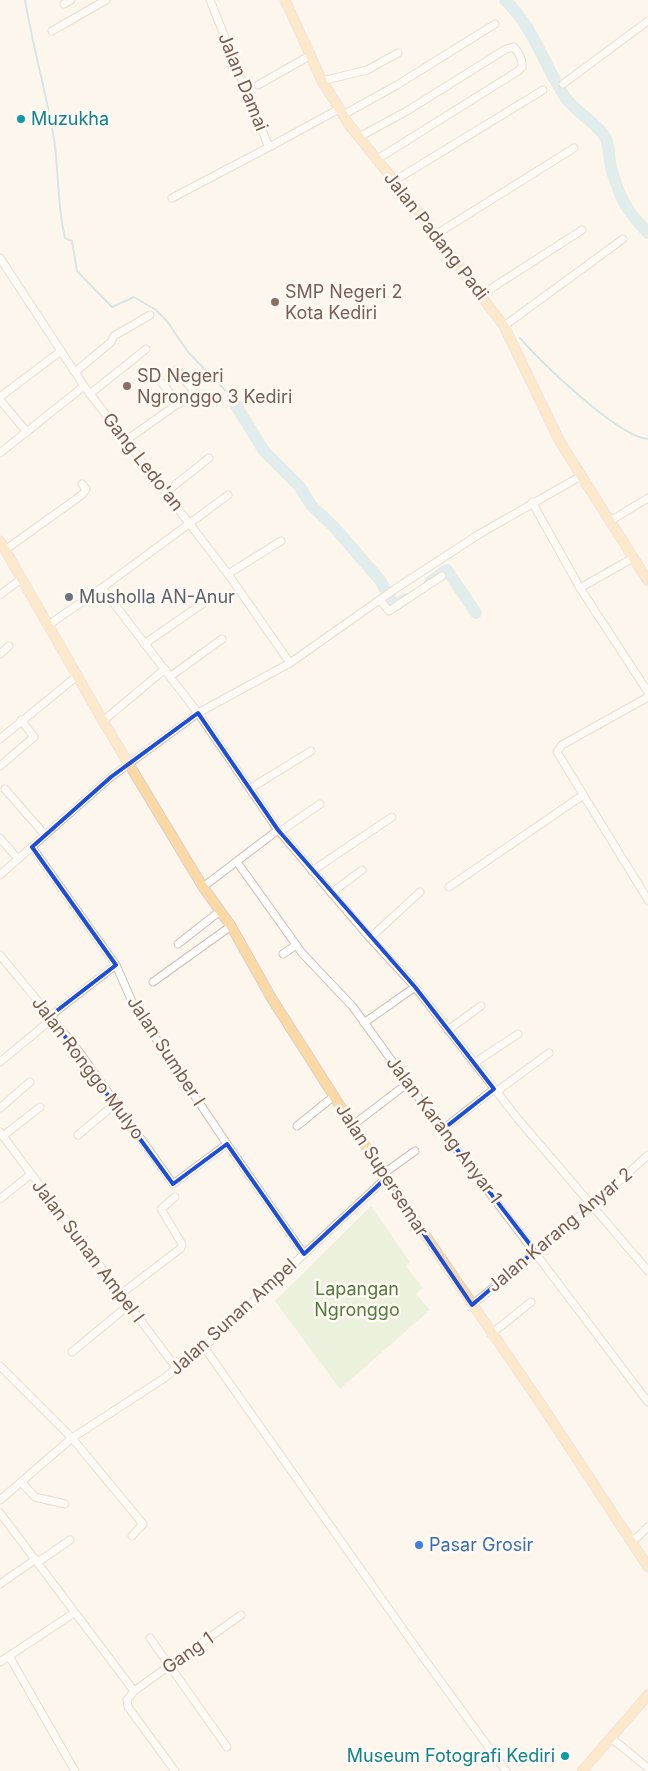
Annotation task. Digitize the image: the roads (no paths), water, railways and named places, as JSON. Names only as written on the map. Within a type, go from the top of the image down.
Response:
[{"type":"main road","name":"Jalan Padang Padi","points":[[285,0],[322,80],[341,112],[504,326],[556,436],[648,581]]},
{"type":"main road","name":"Jalan Supersemar","points":[[0,541],[103,721],[203,887],[231,926],[266,988],[384,1176],[490,1334],[542,1407],[648,1567]]},
{"type":"main road","points":[[582,1771],[648,1695]]},
{"type":"street","points":[[52,31],[106,0]]},
{"type":"street","name":"Jalan Damai","points":[[210,0],[270,146],[398,85],[494,24]]},
{"type":"street","points":[[563,84],[648,22]]},
{"type":"street","points":[[359,138],[506,49],[514,47],[517,50],[522,61],[522,67],[518,71],[376,160]]},
{"type":"street","points":[[322,80],[367,70],[398,53]]},
{"type":"street","points":[[258,85],[311,56]]},
{"type":"street","points":[[394,181],[543,90]]},
{"type":"street","points":[[172,198],[270,146]]},
{"type":"street","points":[[435,235],[574,148]]},
{"type":"street","points":[[482,295],[582,230]]},
{"type":"street","points":[[504,326],[623,239]]},
{"type":"street","name":"Gang Ledo'an","points":[[0,258],[84,386],[228,574],[290,663]]},
{"type":"street","points":[[75,372],[112,342],[114,336],[150,314]]},
{"type":"street","points":[[90,394],[146,349]]},
{"type":"street","points":[[27,432],[0,398],[60,351]]},
{"type":"street","points":[[125,441],[179,404],[193,391],[176,370]]},
{"type":"street","points":[[162,383],[179,404]]},
{"type":"street","points":[[0,453],[84,386]]},
{"type":"street","points":[[166,492],[209,458]]},
{"type":"street","points":[[0,875],[130,764],[198,713],[290,663],[395,589],[532,502],[581,476]]},
{"type":"street","points":[[5,550],[83,494],[86,489],[82,484]]},
{"type":"street","points":[[48,626],[228,495]]},
{"type":"street","points":[[610,521],[648,498]]},
{"type":"street","points":[[532,502],[580,588],[648,692]]},
{"type":"street","points":[[228,574],[281,541]]},
{"type":"street","points":[[580,588],[633,558]]},
{"type":"street","points":[[381,598],[389,612],[442,576]]},
{"type":"street","points":[[0,595],[21,579]]},
{"type":"street","points":[[102,588],[198,713],[279,831],[370,938],[415,987],[495,1091],[648,1271]]},
{"type":"street","points":[[144,644],[202,604]]},
{"type":"street","points":[[171,676],[222,639]]},
{"type":"street","points":[[0,654],[10,646]]},
{"type":"street","points":[[103,721],[165,669]]},
{"type":"street","points":[[0,739],[77,676]]},
{"type":"street","points":[[648,697],[559,748],[559,758],[648,900]]},
{"type":"street","points":[[0,766],[34,737],[21,720]]},
{"type":"street","points":[[251,788],[311,751]]},
{"type":"street","points":[[5,789],[45,835]]},
{"type":"street","points":[[449,887],[583,795]]},
{"type":"street","points":[[203,887],[279,831],[320,804]]},
{"type":"street","points":[[312,871],[392,816]]},
{"type":"street","points":[[0,838],[18,859]]},
{"type":"street","name":"Jalan Sumber I","points":[[32,847],[116,965],[134,1006],[304,1254]]},
{"type":"street","name":"Jalan Karang Anyar 1","points":[[237,862],[296,944],[364,1023],[442,1130],[648,1402]]},
{"type":"street","points":[[331,893],[362,870]]},
{"type":"street","points":[[370,938],[420,892]]},
{"type":"street","points":[[178,944],[220,911]]},
{"type":"street","points":[[153,982],[231,926]]},
{"type":"street","points":[[283,954],[296,944]]},
{"type":"street","name":"Jalan Ronggo Mulyo","points":[[0,955],[52,1017],[173,1184],[227,1144]]},
{"type":"street","points":[[0,1062],[116,965]]},
{"type":"street","points":[[364,1023],[415,987]]},
{"type":"street","points":[[448,1030],[481,1006]]},
{"type":"street","points":[[474,1063],[518,1034]]},
{"type":"street","points":[[442,1130],[549,1054]]},
{"type":"street","points":[[0,1108],[30,1082]]},
{"type":"street","points":[[353,1125],[408,1083]]},
{"type":"street","points":[[297,1126],[334,1096]]},
{"type":"street","points":[[78,1135],[116,1103]]},
{"type":"street","points":[[1,1134],[40,1107]]},
{"type":"street","name":"Jalan Sunan Ampel I","points":[[1,1134],[177,1369]]},
{"type":"street","name":"Jalan Sunan Ampel","points":[[0,1500],[72,1438],[177,1369],[204,1347],[384,1176],[415,1151]]},
{"type":"street","name":"Jalan Karang Anyar 2","points":[[472,1305],[535,1251],[592,1206],[648,1155]]},
{"type":"street","points":[[0,1199],[31,1174]]},
{"type":"street","points":[[121,1294],[181,1248],[182,1244],[162,1212],[162,1207],[176,1197]]},
{"type":"street","points":[[490,1334],[531,1302]]},
{"type":"street","points":[[72,1352],[129,1305]]},
{"type":"street","points":[[204,1347],[417,1649],[506,1771]]},
{"type":"street","points":[[0,1366],[72,1438],[143,1524],[132,1536]]},
{"type":"street","points":[[21,1482],[36,1497],[65,1504]]},
{"type":"street","points":[[0,1513],[134,1691],[127,1700],[128,1706],[175,1771]]},
{"type":"street","points":[[631,1543],[648,1527]]},
{"type":"street","points":[[0,1584],[70,1540]]},
{"type":"street","points":[[0,1662],[74,1612]]},
{"type":"street","name":"Gang 1","points":[[134,1691],[241,1616]]},
{"type":"street","points":[[150,1638],[227,1747]]},
{"type":"street","points":[[9,1656],[76,1771]]},
{"type":"street","points":[[611,1738],[648,1768]]},
{"type":"waterway","points":[[25,0],[54,139],[62,226],[65,238],[72,241],[77,271],[112,307],[134,297],[156,310],[167,321],[188,352],[224,389],[235,404]]},
{"type":"waterway","points":[[505,0],[515,10],[531,34],[565,97],[606,138],[611,167],[622,198],[630,212],[648,233]]},
{"type":"waterway","points":[[520,338],[562,380],[600,412],[618,426],[648,439]]},
{"type":"waterway","points":[[235,404],[264,451],[300,487],[311,505],[334,527],[380,580],[394,606],[405,599]]},
{"type":"waterway","points":[[430,582],[447,570],[476,613]]},
{"type":"place","name":"Muzukha","points":[[21,119]]},
{"type":"place","name":"SMP Negeri 2 Kota Kediri","points":[[275,302]]},
{"type":"place","name":"SD Negeri Ngronggo 3 Kediri","points":[[127,386]]},
{"type":"place","name":"Musholla AN-Anur","points":[[69,597]]},
{"type":"place","name":"Pasar Grosir","points":[[419,1545]]},
{"type":"place","name":"Museum Fotografi Kediri","points":[[565,1756]]},
{"type":"park label","name":"Lapangan Ngronggo","points":[[357,1299]]}]
